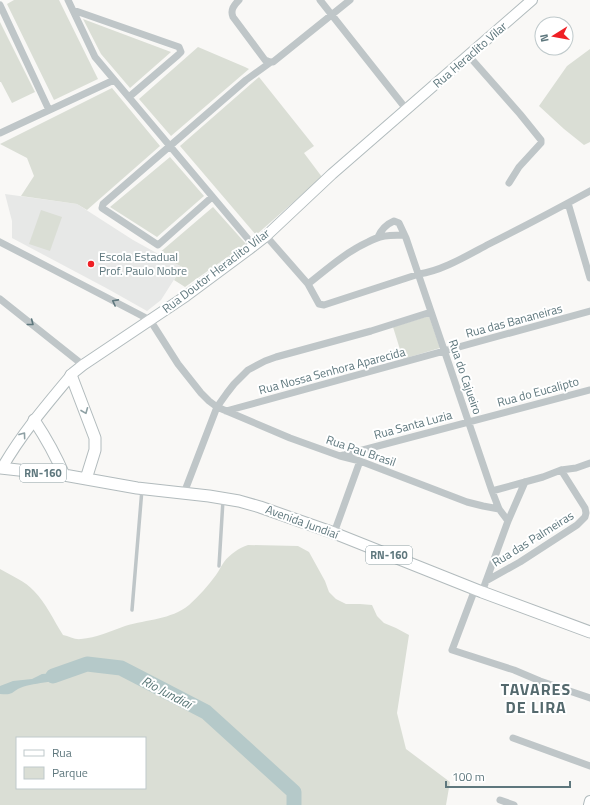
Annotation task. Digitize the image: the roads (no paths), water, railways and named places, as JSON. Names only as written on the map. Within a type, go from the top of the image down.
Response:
[{"type":"main road","points":[[71,375],[95,438],[95,450],[86,479]]},
{"type":"main road","points":[[34,420],[53,450],[64,475]]},
{"type":"main road","name":"Avenida Jundiaí","points":[[1,468],[64,475],[142,488],[239,501],[334,533],[590,632]]},
{"type":"street","points":[[68,0],[96,57],[254,246]]},
{"type":"street","points":[[239,0],[232,9],[233,17],[265,60],[267,62],[271,62]]},
{"type":"street","points":[[320,0],[407,110]]},
{"type":"street","points":[[212,197],[158,245],[102,207],[103,204],[246,80],[350,0]]},
{"type":"street","name":"Rua Heraclito Vilar","points":[[407,110],[532,0]]},
{"type":"street","points":[[0,5],[49,110]]},
{"type":"street","points":[[73,10],[179,47],[181,52],[129,97]]},
{"type":"street","points":[[468,55],[541,140],[541,143],[520,167],[509,183]]},
{"type":"street","points":[[0,133],[114,80]]},
{"type":"street","name":"Rua Doutor Heraclito Vilar","points":[[1,468],[34,420],[71,375],[83,365],[192,291],[254,246],[372,138],[407,110]]},
{"type":"street","points":[[266,236],[308,284],[319,304],[324,305],[441,268],[471,254],[590,191]]},
{"type":"street","points":[[568,203],[590,278]]},
{"type":"street","name":"Rua do Cajueiro","points":[[378,237],[386,226],[394,221],[399,223],[419,274],[492,491],[499,509],[508,521]]},
{"type":"street","points":[[308,284],[356,248],[378,237],[405,237]]},
{"type":"street","points":[[0,242],[150,320]]},
{"type":"street","points":[[0,299],[83,365]]},
{"type":"street","points":[[184,493],[217,407],[242,375],[248,370],[265,361],[289,353],[371,331],[431,312]]},
{"type":"street","name":"Rua das Bananeiras","points":[[444,351],[590,312]]},
{"type":"street","name":"Rua Pau Brasil","points":[[150,320],[178,364],[201,393],[217,407],[290,438],[340,456],[360,461],[462,500],[499,509]]},
{"type":"street","name":"Rua Nossa Senhora Aparecida","points":[[226,411],[444,351]]},
{"type":"street","name":"Rua do Eucalipto","points":[[469,422],[590,390]]},
{"type":"street","name":"Rua Santa Luzia","points":[[340,456],[469,422]]},
{"type":"street","points":[[334,533],[360,461]]},
{"type":"street","points":[[492,491],[543,478],[561,470],[576,468],[590,463]]},
{"type":"street","name":"Rua das Palmeiras","points":[[486,581],[539,550],[584,519],[586,513],[585,508],[561,470]]},
{"type":"street","points":[[524,482],[486,581],[479,590],[452,650],[514,670],[540,681],[590,698]]},
{"type":"street","points":[[513,738],[590,766]]},
{"type":"street","points":[[500,800],[514,805]]},
{"type":"street","points":[[588,805],[590,801]]},
{"type":"lane","points":[[132,610],[142,488]]},
{"type":"lane","points":[[219,566],[223,499]]},
{"type":"waterway","name":"Rio Jundiaí","points":[[53,676],[87,664],[121,668],[206,712],[294,792],[294,805]]},
{"type":"place","name":"Escola Estadual Prof. Paulo Nobre","points":[[91,264]]},
{"type":"district","name":"TAVARES DE LIRA","points":[[536,698]]}]
